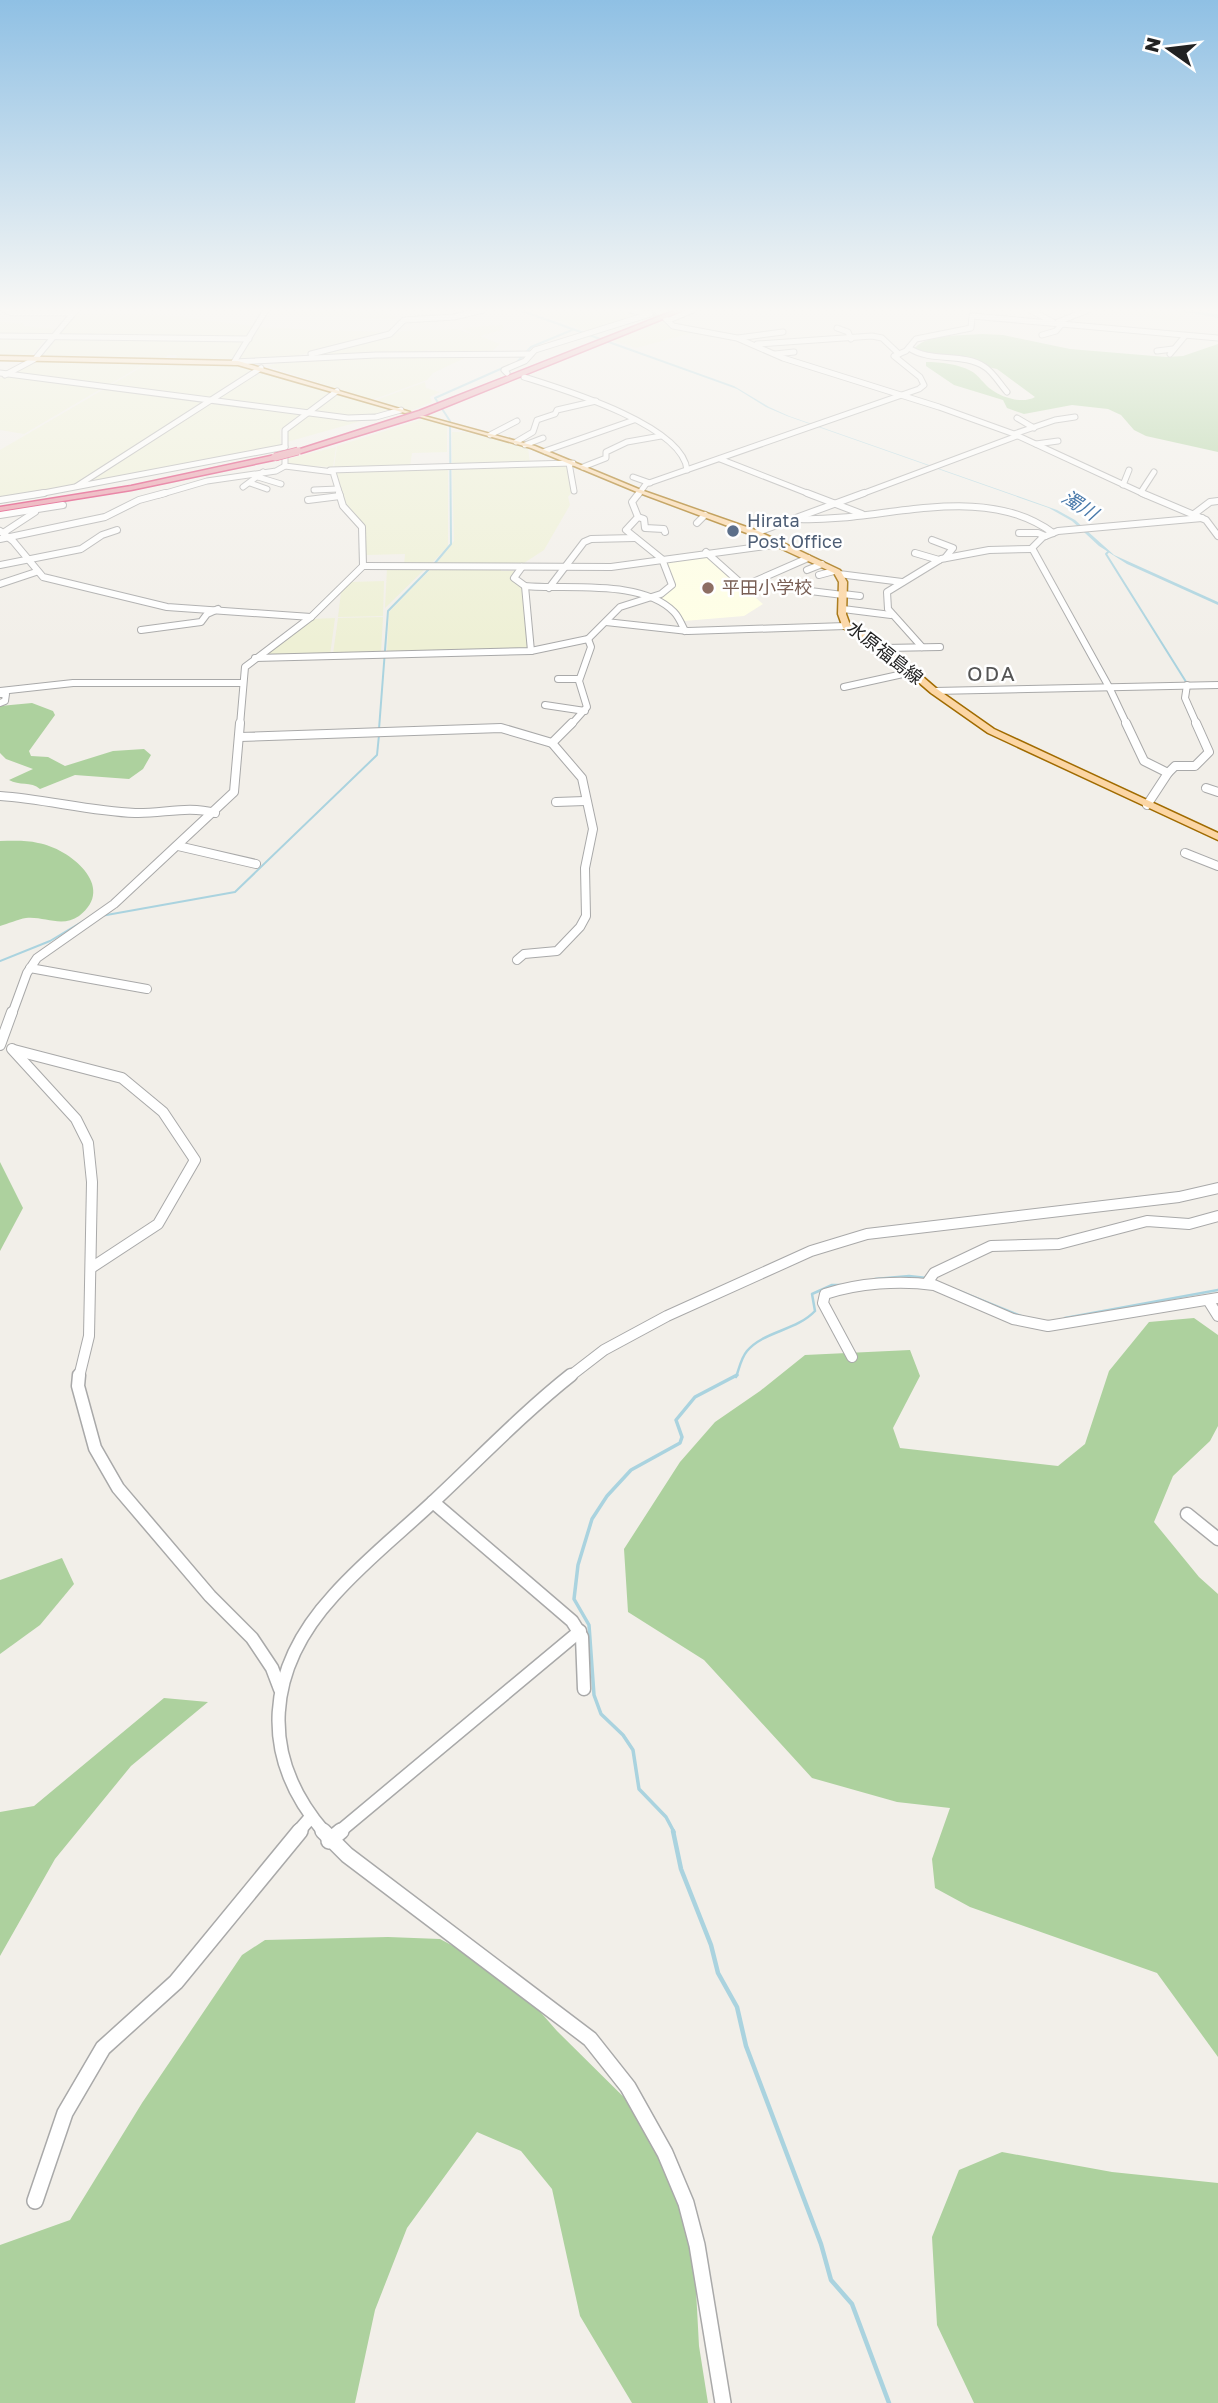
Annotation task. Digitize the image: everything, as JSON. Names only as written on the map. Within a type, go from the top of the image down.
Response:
[{"type":"highway","points":[[0,508],[131,488],[273,456],[290,448],[385,422]]},
{"type":"main road","points":[[445,422],[545,451],[639,491],[755,533],[837,573]]},
{"type":"main road","name":"水原福島線","points":[[837,573],[843,582],[846,626],[884,648],[934,691],[991,731],[1218,837]]},
{"type":"street","points":[[73,488],[176,422]]},
{"type":"street","points":[[0,500],[35,497],[290,448],[285,429],[294,422]]},
{"type":"street","points":[[491,435],[515,422]]},
{"type":"street","points":[[516,442],[533,432],[537,422]]},
{"type":"street","points":[[545,451],[624,422]]},
{"type":"street","points":[[638,422],[683,454],[687,470]]},
{"type":"street","points":[[665,532],[664,529],[645,528],[644,519],[638,516],[632,507],[639,491],[650,483],[827,422]]},
{"type":"street","points":[[979,422],[1036,444],[1204,519],[1218,522]]},
{"type":"street","points":[[1024,422],[1034,428]]},
{"type":"street","points":[[755,533],[1056,422]]},
{"type":"street","points":[[583,467],[606,458],[606,452],[622,443],[661,436]]},
{"type":"street","points":[[526,444],[543,438]]},
{"type":"street","points":[[1036,444],[1058,440]]},
{"type":"street","points":[[285,456],[285,466]]},
{"type":"street","points":[[719,459],[863,514]]},
{"type":"street","points":[[3,535],[105,517],[139,500],[208,481],[280,470],[285,466],[330,470],[571,463],[574,491]]},
{"type":"street","points":[[330,470],[335,475],[345,508],[362,527],[363,566]]},
{"type":"street","points":[[1123,485],[1129,470]]},
{"type":"street","points":[[243,487],[264,472]]},
{"type":"street","points":[[1141,492],[1154,472]]},
{"type":"street","points":[[656,474],[664,478]]},
{"type":"street","points":[[258,477],[281,484]]},
{"type":"street","points":[[633,477],[650,483]]},
{"type":"street","points":[[250,483],[267,489]]},
{"type":"street","points":[[314,490],[339,492]]},
{"type":"street","points":[[308,500],[339,492]]},
{"type":"street","points":[[1194,514],[1210,502],[1218,501]]},
{"type":"street","points":[[0,515],[63,505]]},
{"type":"street","points":[[618,506],[632,507]]},
{"type":"street","points":[[794,519],[816,520],[932,506],[975,508],[1040,520],[1053,533]]},
{"type":"street","points":[[3,535],[39,508]]},
{"type":"street","points":[[697,523],[705,514]]},
{"type":"street","points":[[255,658],[531,651],[588,639],[624,604],[655,597],[672,585],[662,559],[626,528],[638,516]]},
{"type":"street","points":[[915,553],[942,559],[989,550],[1032,548],[1045,536],[1076,529],[1204,519]]},
{"type":"street","points":[[1204,519],[1218,536]]},
{"type":"street","points":[[84,522],[102,535]]},
{"type":"street","points":[[0,565],[81,549],[102,535],[117,530]]},
{"type":"street","points":[[1019,533],[1038,533],[1045,536]]},
{"type":"street","points":[[3,535],[18,544],[36,572],[43,577],[167,607],[312,617]]},
{"type":"street","points":[[553,601],[551,588],[565,566],[588,540],[635,538]]},
{"type":"street","points":[[891,615],[886,594],[942,559],[953,548],[932,540]]},
{"type":"street","points":[[91,1268],[158,1224],[195,1160],[163,1112],[122,1078],[0,1046],[30,968],[44,951],[114,904],[215,813],[235,787],[245,667],[312,617],[363,566],[611,567],[780,544]]},
{"type":"street","points":[[1032,548],[1109,687],[1144,761],[1168,773]]},
{"type":"street","points":[[706,552],[744,586],[808,558]]},
{"type":"street","points":[[807,570],[822,564]]},
{"type":"street","points":[[522,567],[514,578],[526,586],[611,590],[655,597],[680,618],[685,631]]},
{"type":"street","points":[[0,583],[36,572]]},
{"type":"street","points":[[819,575],[837,573],[902,582]]},
{"type":"street","points":[[79,585],[88,580]]},
{"type":"street","points":[[526,586],[531,651]]},
{"type":"street","points":[[802,590],[860,596]]},
{"type":"street","points":[[141,630],[201,622],[207,614],[218,609]]},
{"type":"street","points":[[843,609],[891,615],[916,634],[922,647]]},
{"type":"street","points":[[606,622],[685,631],[846,626]]},
{"type":"street","points":[[552,743],[585,711],[586,701],[579,679],[591,647],[588,639]]},
{"type":"street","points":[[884,648],[940,647]]},
{"type":"street","points":[[844,688],[912,672]]},
{"type":"street","points":[[558,679],[579,679]]},
{"type":"street","points":[[0,692],[73,683],[243,683]]},
{"type":"street","points":[[1147,805],[1175,766],[1195,766],[1209,752],[1185,698],[1187,685]]},
{"type":"street","points":[[934,691],[1218,685]]},
{"type":"street","points":[[0,692],[6,694],[5,701],[0,703]]},
{"type":"street","points":[[545,705],[585,711]]},
{"type":"street","points":[[240,737],[501,728],[552,743],[582,778],[593,830],[585,867],[586,916],[580,927],[558,951],[524,954],[517,960]]},
{"type":"street","points":[[518,741],[531,739]]},
{"type":"street","points":[[1206,788],[1218,792]]},
{"type":"street","points":[[0,796],[125,813],[162,813],[193,806],[215,813]]},
{"type":"street","points":[[556,803],[585,802]]},
{"type":"street","points":[[178,846],[256,864]]},
{"type":"street","points":[[1185,853],[1214,864],[1218,855]]},
{"type":"street","points":[[30,968],[147,989]]},
{"type":"street","points":[[12,1049],[76,1119],[88,1143],[92,1182],[89,1336],[79,1371],[78,1386],[94,1448],[118,1488],[210,1596],[252,1638],[272,1668],[280,1690]]},
{"type":"street","points":[[723,2403],[697,2245],[685,2203],[650,2122],[628,2087],[590,2039],[329,1841],[291,1784],[282,1750],[278,1713],[280,1690],[290,1665],[325,1604],[433,1502],[559,1385],[604,1350],[657,1321],[811,1251],[867,1234],[1179,1197],[1218,1188]]},
{"type":"street","points":[[852,1357],[823,1303],[825,1294],[894,1282],[928,1280],[978,1250],[991,1246],[1059,1244],[1147,1221],[1189,1224],[1218,1216]]},
{"type":"street","points":[[928,1280],[1013,1319],[1048,1326],[1213,1299],[1218,1316]]},
{"type":"street","points":[[433,1502],[572,1621],[580,1631],[584,1689]]},
{"type":"street","points":[[1187,1514],[1218,1539]]},
{"type":"street","points":[[329,1841],[580,1631]]},
{"type":"street","points":[[36,2201],[65,2113],[103,2048],[176,1982],[311,1817]]},
{"type":"shaded area","points":[[0,422],[44,422],[24,434],[0,430]]},
{"type":"shaded area","points":[[48,422],[173,422],[71,487],[10,497],[0,496],[0,450]]},
{"type":"shaded area","points":[[180,422],[290,422],[280,430],[281,446],[80,487]]},
{"type":"shaded area","points":[[297,422],[357,422],[287,442],[287,430]]},
{"type":"shaded area","points":[[413,422],[434,422],[447,426],[447,452],[412,453],[410,466],[334,468],[337,446]]},
{"type":"shaded area","points":[[452,432],[466,432],[528,448],[530,463],[452,465]]},
{"type":"shaded area","points":[[336,447],[333,467],[287,465],[287,459]]},
{"type":"shaded area","points":[[567,465],[572,492],[568,497],[570,505],[544,550],[521,565],[436,564],[454,541],[452,467]]},
{"type":"shaded area","points":[[448,467],[448,546],[430,565],[404,565],[405,554],[366,555],[365,527],[347,508],[334,470]]},
{"type":"shaded area","name":"平田小学校","points":[[704,553],[763,604],[744,616],[684,621],[658,597],[671,591],[673,585],[665,559]]},
{"type":"shaded area","points":[[387,568],[426,568],[385,608]]},
{"type":"shaded area","points":[[432,568],[501,568],[501,571],[517,571],[512,579],[524,588],[529,649],[387,652],[389,612]]},
{"type":"shaded area","points":[[384,581],[383,616],[338,617],[341,592],[350,582]]},
{"type":"shaded area","points":[[383,617],[381,653],[333,654],[338,618]]},
{"type":"shaded area","points":[[335,618],[330,655],[263,655],[312,619]]},
{"type":"green space","points":[[1127,422],[1218,422],[1218,452],[1146,436],[1134,430]]},
{"type":"green space","points":[[32,703],[53,711],[55,715],[29,751],[31,756],[48,757],[65,766],[113,751],[144,749],[151,755],[143,769],[129,779],[75,775],[40,789],[33,785],[13,782],[9,780],[33,769],[6,759],[0,753],[0,706]]},
{"type":"green space","points":[[0,841],[38,843],[63,852],[85,870],[91,881],[93,893],[90,905],[79,916],[66,921],[26,918],[0,926]]},
{"type":"green space","points":[[0,1162],[23,1208],[0,1251]]},
{"type":"green space","points":[[1194,1318],[1218,1335],[1218,1426],[1210,1441],[1173,1476],[1154,1522],[1199,1577],[1218,1594],[1218,2057],[1157,1973],[970,1907],[935,1888],[932,1859],[950,1808],[897,1802],[812,1778],[704,1660],[628,1612],[624,1549],[680,1462],[715,1422],[805,1355],[910,1350],[920,1376],[893,1428],[900,1448],[1058,1466],[1085,1444],[1109,1371],[1149,1322]]},
{"type":"green space","points":[[62,1558],[74,1584],[40,1625],[0,1654],[0,1580]]},
{"type":"green space","points":[[164,1698],[208,1702],[131,1766],[55,1859],[0,1956],[0,1812],[34,1806]]},
{"type":"green space","points":[[388,1937],[440,1939],[508,1975],[557,2031],[651,2124],[694,2252],[699,2346],[708,2403],[632,2403],[580,2316],[552,2189],[521,2151],[477,2132],[407,2228],[375,2310],[355,2403],[0,2403],[0,2245],[70,2220],[142,2103],[242,1955],[265,1940]]},
{"type":"green space","points":[[1002,2152],[1112,2172],[1218,2183],[1218,2403],[974,2403],[937,2325],[932,2237],[959,2170]]},
{"type":"water","name":"濁川","points":[[804,422],[1057,510],[1075,520],[1114,555],[1218,602],[1218,605],[1127,564],[1099,546],[1072,521],[1049,508]]},
{"type":"waterway","points":[[435,563],[451,544],[450,422]]},
{"type":"waterway","points":[[1108,552],[1106,554],[1188,685]]},
{"type":"waterway","points":[[379,729],[388,611],[430,568]]},
{"type":"waterway","points":[[101,916],[235,892],[377,755],[379,735]]},
{"type":"waterway","points":[[0,961],[50,941],[85,920]]},
{"type":"waterway","points":[[875,1279],[909,1276],[927,1278]]},
{"type":"waterway","points":[[737,1375],[743,1357],[754,1344],[807,1318],[815,1311],[812,1294],[832,1285],[841,1285]]},
{"type":"waterway","points":[[1065,1318],[1218,1290]]},
{"type":"waterway","points":[[959,1291],[1021,1316]]},
{"type":"waterway","points":[[674,1832],[666,1817],[639,1789],[633,1750],[623,1735],[601,1714],[594,1695],[589,1625],[574,1599],[578,1565],[592,1519],[607,1496],[631,1470],[680,1443],[682,1437],[676,1420],[695,1397],[737,1375]]},
{"type":"waterway","points":[[673,1831],[681,1869],[711,1945],[718,1973],[737,2007],[746,2046],[821,2244],[831,2280],[852,2304],[889,2403]]},
{"type":"place","name":"Hirata Post Office","points":[[733,531]]},
{"type":"place","name":"平田小学校","points":[[708,588]]},
{"type":"district","name":"ODA","points":[[992,674]]}]
